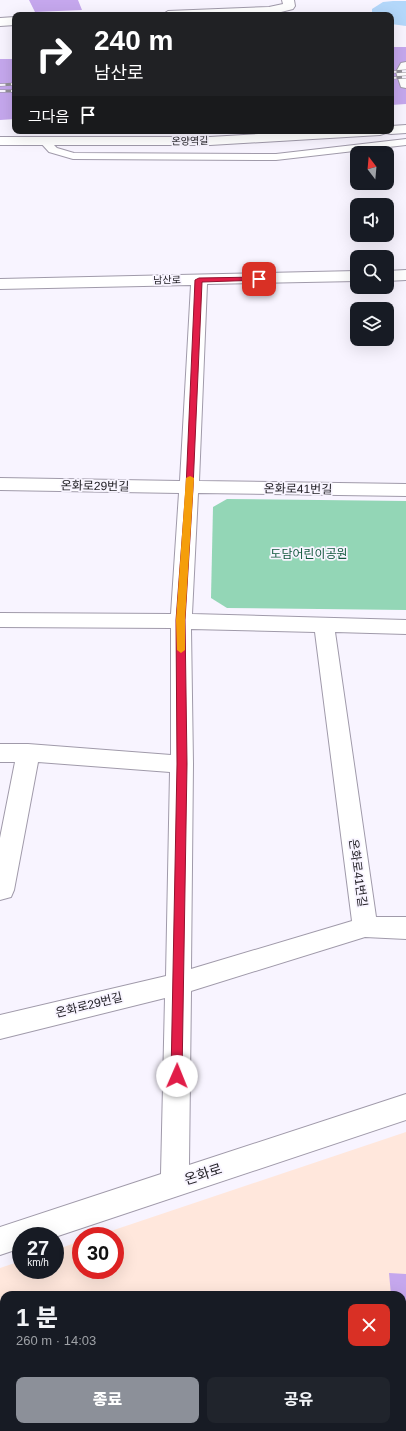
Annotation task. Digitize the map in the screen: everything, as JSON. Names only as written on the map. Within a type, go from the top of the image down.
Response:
[{"type":"street","points":[[244,12],[269,11],[289,6],[288,0]]},
{"type":"street","points":[[0,22],[12,22]]},
{"type":"street","points":[[406,66],[402,72],[406,84]]},
{"type":"street","points":[[394,130],[406,129]]},
{"type":"street","name":"온양역길","points":[[0,140],[217,140],[326,134]]},
{"type":"street","points":[[394,276],[406,275]]},
{"type":"street","name":"남산로","points":[[0,284],[350,276]]},
{"type":"street","points":[[175,1183],[182,764],[181,620],[199,280]]},
{"type":"street","name":"온화로29번길","points":[[0,484],[189,488]]},
{"type":"street","name":"온화로41번길","points":[[189,488],[406,490]]},
{"type":"street","points":[[0,620],[181,620],[406,627]]},
{"type":"street","name":"온화로41번길","points":[[324,624],[365,927]]},
{"type":"street","points":[[0,753],[28,753],[182,764]]},
{"type":"street","points":[[0,890],[2,890],[28,753]]},
{"type":"street","points":[[178,984],[365,927],[406,928]]},
{"type":"street","name":"온화로29번길","points":[[0,1027],[178,984]]},
{"type":"street","name":"온화로","points":[[0,1241],[406,1107]]},
{"type":"lane","points":[[44,141],[53,150],[73,156],[249,158],[304,154],[406,142]]},
{"type":"shaded area","points":[[406,1132],[406,1291],[0,1291],[0,1268],[12,1264],[12,1279],[64,1279],[64,1247],[72,1244],[72,1279],[124,1279],[123,1227]]},
{"type":"green space","name":"도담어린이공원","points":[[227,499],[406,501],[406,610],[227,608],[211,598],[213,507]]},
{"type":"water","points":[[406,1],[406,26],[394,24],[394,12],[372,12],[372,9],[383,2]]},
{"type":"building","points":[[29,0],[78,0],[82,10],[35,12]]},
{"type":"building","points":[[394,47],[406,47],[406,104],[394,105]]},
{"type":"building","points":[[0,59],[12,59],[12,119],[0,120]]},
{"type":"building","points":[[389,1273],[406,1274],[406,1291],[391,1291]]},
{"type":"railway","points":[[394,72],[406,71]]},
{"type":"railway","points":[[394,78],[406,77]]},
{"type":"railway","points":[[0,85],[12,84]]},
{"type":"railway","points":[[0,91],[12,91]]},
{"type":"slow traffic","points":[[181,650],[181,620],[190,478]]},
{"type":"route","points":[[177,1076],[182,764],[181,620],[199,280],[259,279]]}]
